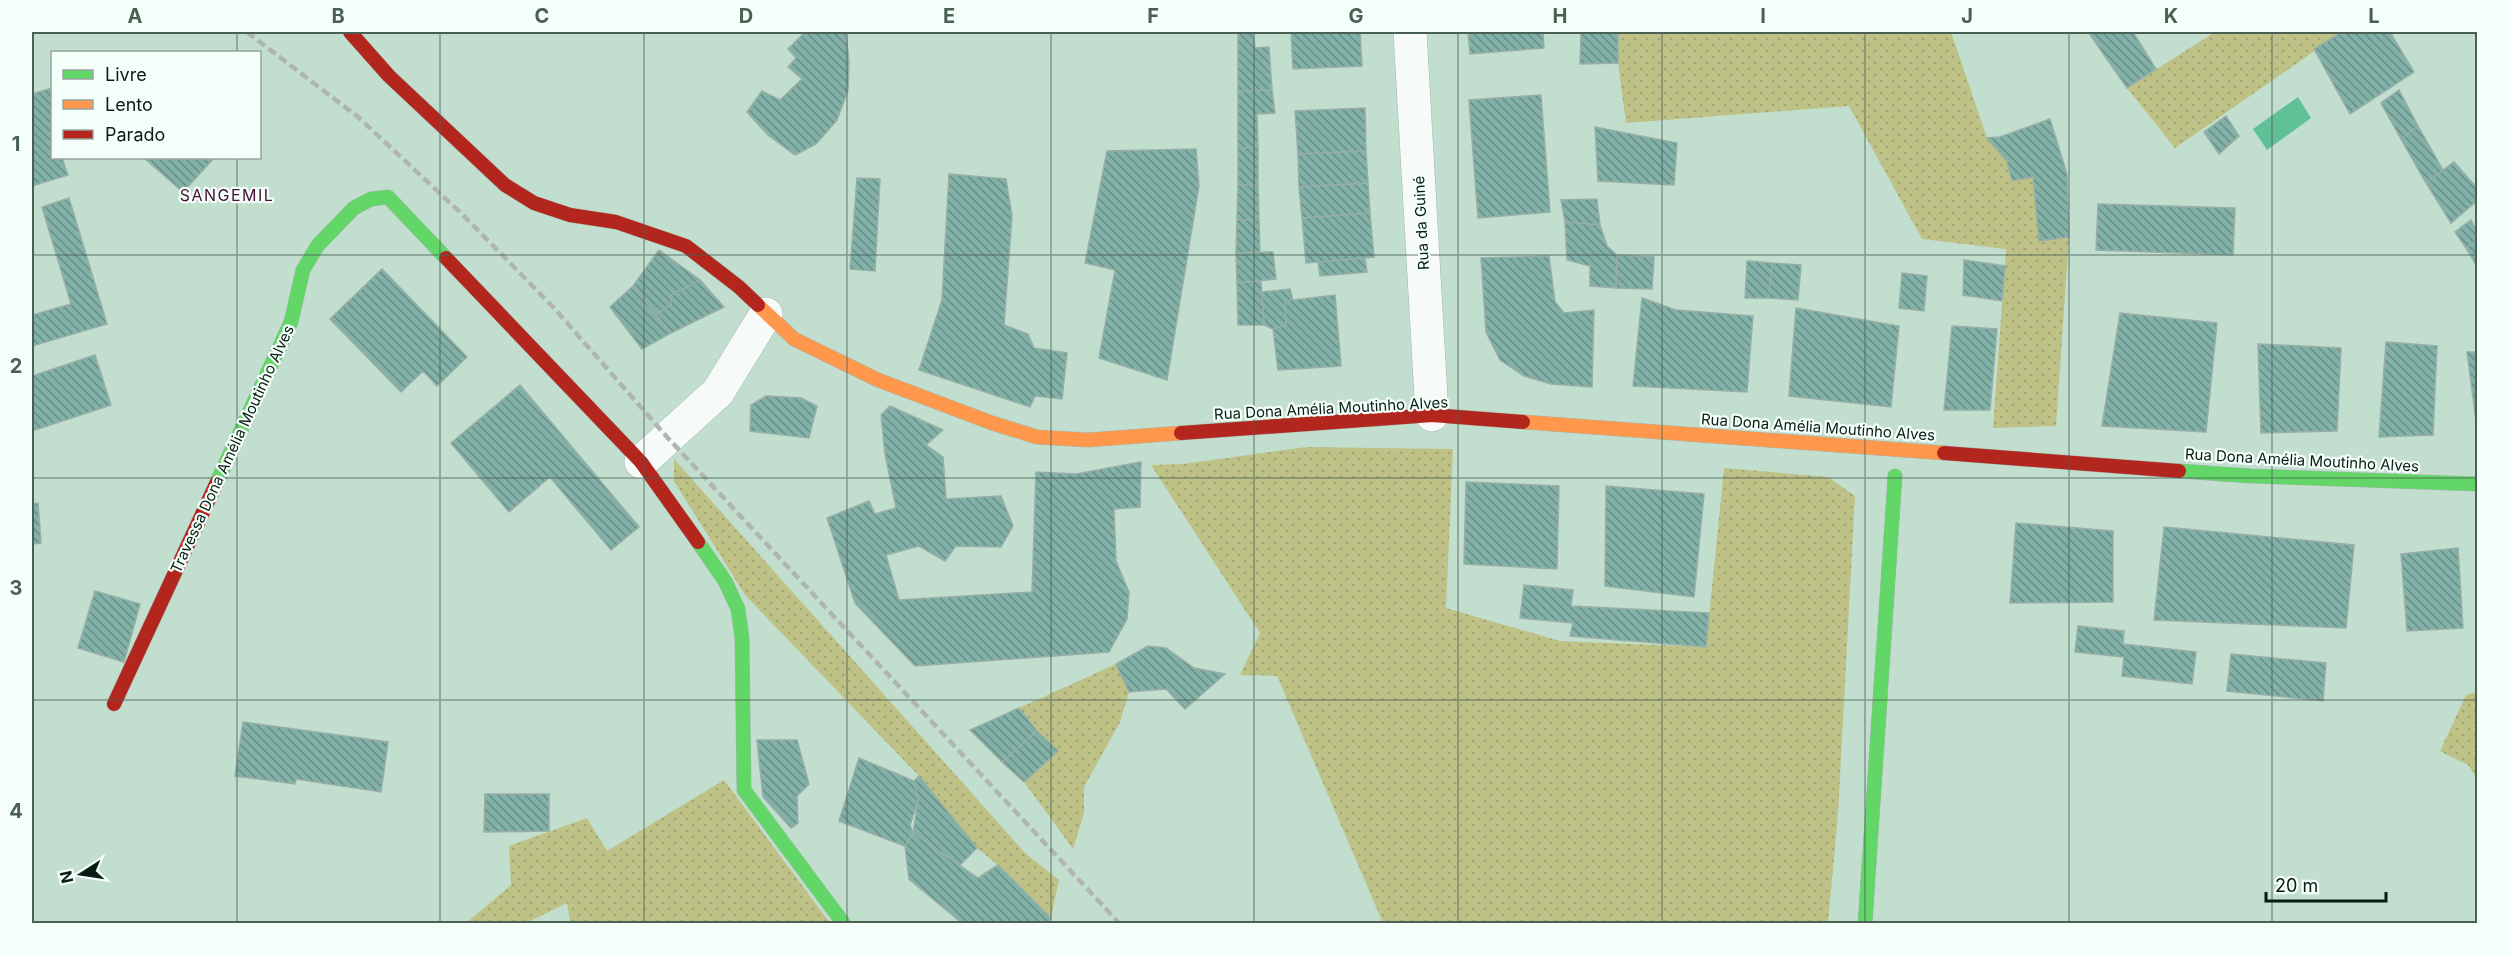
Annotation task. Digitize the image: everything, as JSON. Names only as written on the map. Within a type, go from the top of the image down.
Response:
[{"type":"street","name":"Rua Dona Amélia Moutinho Alves","points":[[350,32],[389,76],[505,185],[534,203],[570,214],[616,222],[686,246],[739,287],[794,339],[832,360],[992,423],[1037,437],[1088,440],[1432,415],[1896,463],[2478,484]]},
{"type":"street","name":"Rua da Guiné","points":[[1410,32],[1432,415]]},
{"type":"street","name":"Travessa Dona Amélia Moutinho Alves","points":[[114,704],[291,322],[303,270],[318,245],[354,208],[371,199],[388,197],[641,462],[725,581],[738,609],[742,638],[744,790],[844,924]]},
{"type":"street","points":[[641,462],[718,392],[766,314]]},
{"type":"street","points":[[1865,924],[1896,463]]},
{"type":"shaded area","points":[[1618,32],[1951,32],[1987,138],[2007,161],[2012,181],[2033,177],[2039,241],[2069,237],[2056,426],[1993,428],[2006,249],[1922,239],[1849,106],[1626,123],[1618,63]]},
{"type":"shaded area","points":[[2215,32],[2342,32],[2175,148],[2127,88]]},
{"type":"shaded area","points":[[2298,97],[2311,118],[2267,150],[2253,129]]},
{"type":"shaded area","points":[[1306,447],[1453,449],[1446,608],[1560,641],[1706,647],[1724,468],[1828,477],[1855,496],[1838,814],[1828,923],[1383,923],[1277,676],[1240,675],[1260,633],[1151,465],[1183,464]]},
{"type":"shaded area","points":[[674,459],[1026,854],[1059,880],[1051,918],[998,865],[977,848],[919,776],[745,595],[674,481]]},
{"type":"shaded area","points":[[1116,664],[1129,692],[1120,722],[1084,787],[1084,813],[1073,849],[1024,782],[1058,751],[1036,731],[1019,708]]},
{"type":"shaded area","points":[[2478,692],[2477,778],[2468,765],[2440,751],[2466,695]]},
{"type":"shaded area","points":[[724,780],[830,923],[570,923],[567,903],[526,923],[465,924],[511,885],[509,846],[587,818],[607,851]]},
{"type":"building","points":[[805,32],[846,32],[849,62],[848,90],[837,120],[816,144],[795,155],[768,135],[747,112],[762,91],[780,100],[802,79],[788,67],[796,58],[788,49]]},
{"type":"building","points":[[1238,32],[1253,32],[1255,48],[1269,47],[1272,90],[1238,91]]},
{"type":"building","points":[[1291,32],[1360,32],[1362,66],[1293,69]]},
{"type":"building","points":[[1468,32],[1543,32],[1544,48],[1470,54]]},
{"type":"building","points":[[1581,32],[1618,32],[1618,63],[1580,64]]},
{"type":"building","points":[[2088,32],[2133,32],[2156,69],[2127,88]]},
{"type":"building","points":[[2342,32],[2390,32],[2414,72],[2350,114],[2314,49]]},
{"type":"building","points":[[51,88],[51,159],[62,159],[68,175],[32,186],[32,94]]},
{"type":"building","points":[[1272,90],[1275,113],[1257,114],[1258,147],[1238,148],[1238,91]]},
{"type":"building","points":[[2399,90],[2418,126],[2401,139],[2381,103]]},
{"type":"building","points":[[1541,95],[1550,212],[1478,218],[1469,100]]},
{"type":"building","points":[[1365,108],[1366,151],[1298,154],[1295,111]]},
{"type":"building","points":[[2226,116],[2239,136],[2219,154],[2204,132]]},
{"type":"building","points":[[2050,119],[2067,174],[2069,237],[2039,241],[2033,177],[2012,181],[2007,161],[1987,138],[2000,137]]},
{"type":"building","points":[[2418,126],[2443,170],[2426,183],[2401,139]]},
{"type":"building","points":[[1595,127],[1677,143],[1674,185],[1598,181]]},
{"type":"building","points":[[1258,147],[1258,185],[1238,185],[1238,148]]},
{"type":"building","points":[[1196,149],[1199,186],[1167,380],[1099,358],[1115,270],[1085,263],[1107,151]]},
{"type":"building","points":[[1366,151],[1368,183],[1299,187],[1298,154]]},
{"type":"building","points":[[145,159],[213,159],[183,192]]},
{"type":"building","points":[[2454,162],[2478,189],[2478,200],[2451,223],[2426,183]]},
{"type":"building","points":[[949,174],[1006,179],[1012,216],[1004,325],[1028,334],[1034,348],[1067,353],[1062,399],[1035,396],[1030,407],[919,370],[942,300]]},
{"type":"building","points":[[857,178],[880,179],[875,271],[850,269]]},
{"type":"building","points":[[1368,183],[1370,213],[1302,218],[1299,187]]},
{"type":"building","points":[[1238,185],[1258,185],[1259,220],[1237,220]]},
{"type":"building","points":[[69,198],[107,324],[32,346],[32,315],[71,304],[42,207]]},
{"type":"building","points":[[1597,199],[1600,225],[1565,222],[1561,200]]},
{"type":"building","points":[[2098,204],[2235,208],[2233,255],[2096,250]]},
{"type":"building","points":[[1370,213],[1374,257],[1306,263],[1302,218]]},
{"type":"building","points":[[1237,220],[1259,220],[1260,252],[1236,253]]},
{"type":"building","points":[[2471,220],[2478,234],[2478,240],[2466,248],[2455,232]]},
{"type":"building","points":[[1565,222],[1600,225],[1607,246],[1617,255],[1616,288],[1590,286],[1590,266],[1567,260]]},
{"type":"building","points":[[2478,240],[2478,268],[2466,248]]},
{"type":"building","points":[[659,250],[700,280],[671,295],[671,304],[656,315],[633,286]]},
{"type":"building","points":[[1273,252],[1276,279],[1237,283],[1236,253]]},
{"type":"building","points":[[1617,255],[1654,257],[1652,289],[1616,288]]},
{"type":"building","points":[[1549,256],[1555,302],[1564,313],[1594,310],[1592,387],[1551,384],[1524,376],[1500,360],[1486,332],[1481,258]]},
{"type":"building","points":[[1365,258],[1367,272],[1320,276],[1318,262]]},
{"type":"building","points":[[1964,260],[2005,266],[2002,301],[1963,295]]},
{"type":"building","points":[[1747,261],[1772,263],[1769,298],[1745,298]]},
{"type":"building","points":[[1772,263],[1801,265],[1798,300],[1769,298]]},
{"type":"building","points":[[382,269],[467,357],[437,386],[423,371],[401,392],[330,319]]},
{"type":"building","points":[[1902,273],[1927,276],[1924,311],[1899,308]]},
{"type":"building","points":[[700,280],[724,307],[671,333],[656,315],[671,304],[671,295]]},
{"type":"building","points":[[1261,281],[1264,325],[1238,325],[1237,283]]},
{"type":"building","points":[[633,286],[671,333],[642,349],[610,307]]},
{"type":"building","points":[[1290,289],[1293,300],[1285,301],[1286,325],[1273,329],[1264,325],[1262,292]]},
{"type":"building","points":[[1335,295],[1341,366],[1278,370],[1273,329],[1286,325],[1285,301]]},
{"type":"building","points":[[1642,298],[1676,310],[1753,316],[1747,392],[1633,386]]},
{"type":"building","points":[[1796,308],[1899,326],[1891,407],[1789,396]]},
{"type":"building","points":[[2120,313],[2217,323],[2206,432],[2102,426]]},
{"type":"building","points":[[1952,326],[1997,329],[1990,410],[1944,410]]},
{"type":"building","points":[[2386,342],[2437,346],[2433,435],[2379,437]]},
{"type":"building","points":[[2258,344],[2341,348],[2337,431],[2261,433]]},
{"type":"building","points":[[2467,352],[2478,352],[2478,436]]},
{"type":"building","points":[[95,355],[111,405],[32,431],[32,376]]},
{"type":"building","points":[[520,385],[639,527],[611,550],[550,477],[509,512],[451,443]]},
{"type":"building","points":[[766,396],[801,398],[817,406],[809,438],[750,431],[751,405]]},
{"type":"building","points":[[890,406],[943,430],[926,445],[943,457],[946,499],[1001,496],[1013,526],[1001,547],[956,546],[945,561],[919,546],[886,555],[899,600],[1032,592],[1036,472],[1076,474],[1141,462],[1140,507],[1114,509],[1116,561],[1129,592],[1127,619],[1109,652],[915,666],[855,603],[827,518],[869,501],[875,514],[896,508],[885,454],[881,415]]},
{"type":"building","points":[[1466,482],[1559,486],[1557,569],[1464,564]]},
{"type":"building","points":[[1606,486],[1704,494],[1694,597],[1605,586]]},
{"type":"building","points":[[38,503],[41,543],[32,544],[32,504]]},
{"type":"building","points":[[2016,523],[2113,531],[2113,602],[2010,603]]},
{"type":"building","points":[[2164,527],[2354,545],[2346,628],[2154,620]]},
{"type":"building","points":[[2458,548],[2463,628],[2407,631],[2401,554]]},
{"type":"building","points":[[1524,585],[1573,590],[1571,606],[1709,613],[1706,647],[1570,636],[1573,623],[1520,618]]},
{"type":"building","points":[[95,591],[140,604],[124,662],[78,648]]},
{"type":"building","points":[[2078,626],[2124,631],[2123,644],[2196,652],[2192,684],[2122,676],[2124,657],[2075,652]]},
{"type":"building","points":[[1148,646],[1166,648],[1194,668],[1225,674],[1185,709],[1166,689],[1129,692],[1116,664]]},
{"type":"building","points":[[2231,654],[2326,663],[2323,701],[2227,691]]},
{"type":"building","points":[[1019,708],[1037,731],[1002,762],[970,730]]},
{"type":"building","points":[[243,722],[388,742],[381,792],[296,779],[295,784],[235,776]]},
{"type":"building","points":[[1037,731],[1058,751],[1024,782],[1002,762]]},
{"type":"building","points":[[757,740],[797,740],[809,784],[797,796],[798,823],[791,828],[763,797]]},
{"type":"building","points":[[859,758],[914,781],[918,801],[910,825],[913,833],[905,846],[839,821]]},
{"type":"building","points":[[919,776],[977,848],[960,865],[913,833],[918,801],[914,781]]},
{"type":"building","points":[[485,794],[549,794],[549,831],[484,832]]},
{"type":"building","points":[[913,833],[978,878],[998,865],[1051,918],[1046,924],[963,924],[909,879],[905,846]]},
{"type":"railway","points":[[247,32],[358,117],[462,214],[554,308],[667,437],[1120,924]]},
{"type":"traffic: fast","points":[[217,482],[291,322],[303,270],[318,245],[354,208],[371,199],[388,197],[446,258]]},
{"type":"traffic: fast","points":[[2179,471],[2251,476],[2478,484]]},
{"type":"traffic: fast","points":[[1865,924],[1895,476]]},
{"type":"traffic: fast","points":[[698,542],[725,581],[738,609],[742,638],[744,790],[844,924]]},
{"type":"traffic: slow","points":[[758,305],[794,339],[878,380],[992,423],[1037,437],[1088,440],[1181,433]]},
{"type":"traffic: slow","points":[[1523,422],[1944,453]]},
{"type":"traffic: jam","points":[[350,32],[389,76],[505,185],[534,203],[570,215],[616,222],[686,246],[739,287],[758,305]]},
{"type":"traffic: jam","points":[[446,258],[641,462],[698,542]]},
{"type":"traffic: jam","points":[[1181,433],[1432,415],[1523,422]]},
{"type":"traffic: jam","points":[[1944,453],[2179,471]]},
{"type":"traffic: jam","points":[[114,704],[217,482]]},
{"type":"district","name":"SANGEMIL","points":[[227,195]]}]
